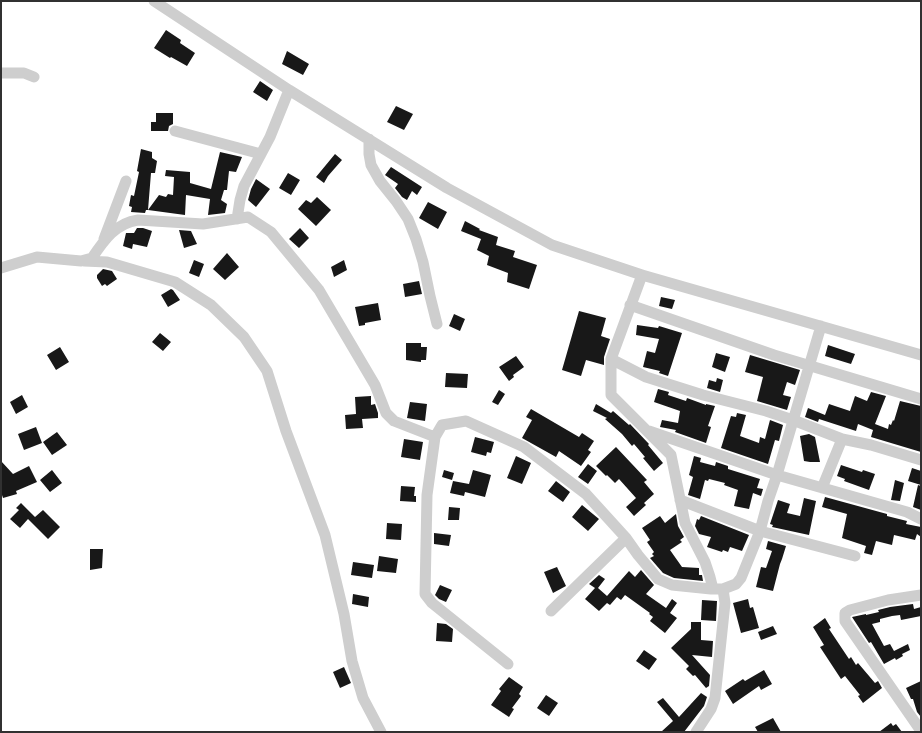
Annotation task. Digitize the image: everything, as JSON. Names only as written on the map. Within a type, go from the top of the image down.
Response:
[{"type":"street","points":[[154,1],[289,90],[447,188],[552,245],[642,275],[921,355]]},
{"type":"street","points":[[1,73],[24,73],[34,77]]},
{"type":"street","points":[[237,219],[244,186],[261,154],[289,90]]},
{"type":"street","points":[[175,131],[261,154]]},
{"type":"street","points":[[369,140],[371,165],[380,181],[408,219],[416,239],[437,324]]},
{"type":"street","points":[[81,261],[92,258],[103,241],[126,181]]},
{"type":"street","points":[[103,241],[129,221],[203,224],[248,217],[271,232],[319,290],[375,385],[386,413],[394,422],[435,437]]},
{"type":"street","points":[[1,268],[37,257],[107,262],[175,282],[211,305],[244,337],[267,371],[286,431],[325,535],[344,614],[352,661],[364,698],[381,732]]},
{"type":"street","points":[[642,275],[611,359],[611,395],[671,455],[685,523],[705,562],[710,577],[725,603],[715,698],[711,709],[696,732]]},
{"type":"street","points":[[630,306],[774,355],[921,399]]},
{"type":"street","points":[[508,664],[432,602],[425,594],[427,495],[435,437],[442,425],[466,421],[524,448],[586,494],[626,538],[638,556],[658,579],[672,585],[718,589],[736,584],[741,578],[760,531],[821,326]]},
{"type":"street","points":[[611,359],[646,377],[703,395],[766,411],[842,439],[871,445],[921,460]]},
{"type":"street","points":[[645,429],[777,475],[907,512],[921,520]]},
{"type":"street","points":[[822,488],[842,439]]},
{"type":"street","points":[[680,500],[760,531],[856,556]]},
{"type":"street","points":[[551,611],[626,538]]},
{"type":"street","points":[[921,595],[888,600],[850,610],[845,614],[845,621],[921,731]]},
{"type":"building","points":[[166,30],[195,53],[187,66],[154,48]]},
{"type":"building","points":[[287,51],[309,64],[303,75],[282,64]]},
{"type":"building","points":[[260,81],[273,90],[267,101],[253,92]]},
{"type":"building","points":[[396,106],[413,114],[404,130],[387,122]]},
{"type":"building","points":[[156,113],[173,113],[173,124],[169,126],[168,131],[151,131],[151,122],[156,122]]},
{"type":"building","points":[[141,149],[152,152],[152,158],[157,161],[155,173],[151,173],[148,210],[145,213],[131,212],[132,207],[129,206],[131,195],[134,196]]},
{"type":"building","points":[[220,152],[242,157],[236,172],[229,171],[227,190],[224,190],[221,200],[227,204],[225,213],[208,215],[210,199],[186,195],[185,215],[148,210],[159,195],[166,197],[168,194],[173,195],[174,177],[165,176],[166,170],[190,172],[190,183],[211,189]]},
{"type":"building","points":[[335,154],[342,160],[324,183],[316,177]]},
{"type":"building","points":[[391,167],[422,187],[417,195],[412,191],[407,200],[402,197],[395,188],[398,184],[385,175]]},
{"type":"building","points":[[288,173],[300,180],[291,195],[279,188]]},
{"type":"building","points":[[256,179],[270,189],[256,207],[248,200]]},
{"type":"building","points":[[317,197],[331,210],[316,226],[298,209],[306,200],[311,203]]},
{"type":"building","points":[[428,202],[447,212],[438,229],[419,218]]},
{"type":"building","points":[[465,221],[479,230],[498,237],[496,245],[515,251],[513,257],[537,265],[529,289],[507,282],[508,273],[487,265],[489,256],[477,250],[481,239],[461,231]]},
{"type":"building","points":[[137,228],[152,231],[147,247],[133,244],[132,249],[123,246],[126,233],[134,233]]},
{"type":"building","points":[[300,228],[309,238],[299,248],[289,239]]},
{"type":"building","points":[[179,230],[191,231],[197,244],[184,248]]},
{"type":"building","points":[[227,253],[239,267],[225,280],[213,269]]},
{"type":"building","points":[[194,260],[204,264],[199,277],[189,273]]},
{"type":"building","points":[[344,260],[347,270],[334,277],[331,267]]},
{"type":"building","points":[[103,269],[112,271],[117,279],[107,286],[105,284],[102,286],[97,278],[97,275]]},
{"type":"building","points":[[419,281],[422,294],[405,297],[403,284]]},
{"type":"building","points":[[171,289],[180,300],[168,307],[161,295]]},
{"type":"building","points":[[661,297],[675,300],[672,309],[659,306]]},
{"type":"building","points":[[378,303],[381,320],[359,326],[355,307]]},
{"type":"building","points":[[579,311],[606,318],[601,336],[610,339],[604,357],[604,365],[586,360],[581,376],[562,370]]},
{"type":"building","points":[[454,314],[465,319],[460,331],[449,326]]},
{"type":"building","points":[[637,325],[658,328],[659,326],[682,333],[668,376],[659,373],[660,371],[643,367],[647,351],[655,353],[659,339],[636,335]]},
{"type":"building","points":[[160,333],[171,342],[163,351],[152,342]]},
{"type":"building","points":[[406,343],[421,343],[421,347],[427,347],[426,360],[421,360],[421,362],[406,360]]},
{"type":"building","points":[[828,345],[855,354],[851,364],[825,356]]},
{"type":"building","points":[[60,347],[69,362],[56,370],[47,355]]},
{"type":"building","points":[[716,353],[730,357],[725,372],[712,367]]},
{"type":"building","points":[[750,355],[800,370],[795,385],[787,382],[783,395],[791,397],[787,410],[757,401],[763,377],[745,372]]},
{"type":"building","points":[[516,356],[524,367],[513,375],[514,377],[509,381],[499,367]]},
{"type":"building","points":[[446,373],[468,374],[467,388],[445,387]]},
{"type":"building","points":[[717,378],[723,380],[720,392],[707,388],[709,380],[716,382]]},
{"type":"building","points":[[658,389],[669,392],[668,395],[686,401],[687,398],[706,405],[715,406],[708,426],[711,427],[706,443],[675,432],[676,430],[660,427],[662,420],[678,423],[680,411],[654,402]]},
{"type":"building","points":[[499,390],[505,394],[498,405],[492,402]]},
{"type":"building","points":[[871,392],[886,396],[875,424],[888,429],[889,424],[891,425],[894,421],[900,401],[921,406],[921,452],[871,437],[873,430],[858,424],[856,431],[819,419],[818,422],[805,417],[808,408],[825,415],[829,404],[850,411],[855,396],[867,401]]},
{"type":"building","points":[[22,395],[28,407],[16,414],[10,402]]},
{"type":"building","points":[[371,396],[371,405],[375,404],[378,418],[362,419],[363,428],[346,429],[345,415],[356,414],[355,397]]},
{"type":"building","points":[[410,402],[427,404],[425,421],[407,418]]},
{"type":"building","points":[[596,404],[611,413],[613,411],[630,424],[649,444],[663,463],[654,471],[634,444],[632,446],[605,419],[607,418],[593,411]]},
{"type":"building","points":[[531,409],[579,437],[582,433],[594,441],[588,450],[591,452],[581,466],[559,451],[556,457],[522,438],[532,420],[526,417]]},
{"type":"building","points":[[737,413],[746,415],[740,436],[759,443],[760,437],[765,439],[770,420],[783,425],[779,441],[775,440],[768,464],[721,448],[731,416],[736,417]]},
{"type":"building","points":[[36,427],[42,443],[24,450],[18,434]]},
{"type":"building","points":[[57,432],[67,445],[52,455],[43,442]]},
{"type":"building","points":[[809,434],[815,437],[820,462],[804,461],[800,436]]},
{"type":"building","points":[[475,437],[494,442],[491,453],[487,452],[486,456],[471,452]]},
{"type":"building","points":[[404,439],[423,442],[420,460],[401,457]]},
{"type":"building","points":[[616,447],[647,480],[644,482],[654,494],[634,516],[626,507],[636,498],[619,479],[615,483],[596,466]]},
{"type":"building","points":[[516,456],[531,463],[522,484],[507,478]]},
{"type":"building","points":[[694,456],[701,458],[700,462],[715,466],[716,462],[728,466],[728,469],[760,479],[757,488],[763,489],[761,496],[753,493],[749,509],[734,506],[738,490],[724,485],[725,483],[709,479],[708,481],[705,480],[700,499],[688,495],[693,477],[689,475]]},
{"type":"building","points":[[1,461],[13,474],[29,466],[37,482],[16,491],[17,494],[3,498],[1,492]]},
{"type":"building","points":[[588,464],[597,471],[588,484],[578,477]]},
{"type":"building","points":[[841,465],[875,474],[869,490],[844,481],[845,479],[837,476]]},
{"type":"building","points":[[912,468],[921,471],[921,485],[908,481]]},
{"type":"building","points":[[52,470],[62,483],[50,492],[40,480]]},
{"type":"building","points":[[444,470],[454,473],[452,480],[442,477]]},
{"type":"building","points":[[473,470],[491,475],[485,497],[465,492],[464,496],[450,493],[453,481],[469,484]]},
{"type":"building","points":[[895,480],[904,483],[900,501],[891,500]]},
{"type":"building","points":[[556,481],[570,492],[563,502],[548,491]]},
{"type":"building","points":[[918,485],[921,486],[921,510],[913,507]]},
{"type":"building","points":[[401,486],[415,487],[414,496],[416,496],[416,502],[400,501]]},
{"type":"building","points":[[825,497],[907,521],[906,524],[921,527],[921,537],[917,534],[915,540],[894,535],[892,545],[876,541],[872,555],[864,553],[866,546],[842,538],[847,514],[822,507]]},
{"type":"building","points":[[804,498],[816,501],[809,535],[772,527],[773,525],[770,524],[778,500],[790,504],[787,513],[800,516]]},
{"type":"building","points":[[21,503],[35,517],[43,510],[60,527],[48,539],[28,519],[20,528],[10,519],[19,510],[16,508]]},
{"type":"building","points":[[582,505],[599,519],[588,531],[572,517]]},
{"type":"building","points":[[449,507],[460,508],[459,520],[448,520]]},
{"type":"building","points":[[676,514],[678,526],[684,537],[680,540],[682,542],[670,550],[682,567],[699,568],[699,575],[702,575],[703,581],[674,578],[663,573],[650,558],[654,556],[652,554],[654,552],[647,542],[650,540],[642,528],[660,516],[665,523]]},
{"type":"building","points":[[701,516],[749,535],[742,551],[730,547],[728,552],[723,550],[722,552],[707,547],[711,537],[699,534],[695,526],[697,519],[699,520]]},
{"type":"building","points":[[387,523],[402,524],[401,540],[386,539]]},
{"type":"building","points":[[434,533],[451,535],[449,546],[434,544]]},
{"type":"building","points":[[768,541],[786,546],[773,591],[756,587],[761,567],[766,568],[772,551],[766,549]]},
{"type":"building","points":[[90,549],[103,549],[102,568],[90,570]]},
{"type":"building","points":[[379,556],[398,559],[396,573],[377,571]]},
{"type":"building","points":[[353,562],[374,565],[372,578],[351,575]]},
{"type":"building","points":[[557,567],[566,586],[553,593],[544,572]]},
{"type":"building","points":[[641,570],[654,585],[646,594],[666,608],[672,599],[677,603],[670,613],[677,618],[665,633],[650,621],[653,617],[650,613],[625,595],[621,600],[617,597],[610,605],[607,603],[599,611],[585,599],[595,588],[589,584],[599,575],[605,579],[598,588],[607,596],[629,571],[635,577]]},
{"type":"building","points":[[440,585],[452,590],[446,602],[435,595]]},
{"type":"building","points":[[353,594],[369,597],[368,607],[352,604]]},
{"type":"building","points":[[748,599],[750,608],[753,607],[759,628],[741,633],[733,603]]},
{"type":"building","points":[[702,600],[717,601],[716,621],[701,620]]},
{"type":"building","points":[[913,604],[914,609],[921,607],[921,616],[901,620],[900,615],[892,616],[880,619],[880,622],[872,624],[884,646],[890,644],[894,651],[908,644],[910,650],[896,660],[895,658],[884,664],[871,642],[869,643],[852,617],[879,612],[878,610],[890,607]]},
{"type":"building","points":[[825,618],[831,628],[829,629],[849,659],[851,657],[856,665],[858,663],[875,683],[878,681],[882,688],[863,703],[858,696],[860,695],[845,676],[841,679],[820,647],[824,645],[813,627]]},
{"type":"building","points":[[691,622],[701,622],[701,640],[713,641],[712,657],[692,655],[710,675],[709,686],[706,688],[695,675],[693,676],[686,669],[689,666],[671,648],[691,629]]},
{"type":"building","points":[[437,623],[446,624],[453,629],[452,642],[436,641]]},
{"type":"building","points":[[773,626],[777,634],[761,640],[758,632]]},
{"type":"building","points":[[644,650],[657,659],[649,670],[636,661]]},
{"type":"building","points":[[344,667],[351,683],[340,688],[333,672]]},
{"type":"building","points":[[764,670],[772,684],[761,690],[759,686],[733,704],[725,691],[743,679],[745,681]]},
{"type":"building","points":[[509,677],[523,687],[519,694],[521,696],[512,708],[514,709],[509,717],[491,705],[501,691],[499,689]]},
{"type":"building","points":[[921,681],[921,717],[906,688]]},
{"type":"building","points":[[701,693],[707,697],[704,706],[684,732],[661,732],[673,721],[657,702],[663,698],[679,717]]},
{"type":"building","points":[[546,695],[558,703],[549,716],[537,708]]},
{"type":"building","points":[[773,718],[781,732],[758,732],[755,727]]},
{"type":"building","points":[[891,723],[893,726],[896,724],[902,732],[879,732]]}]
